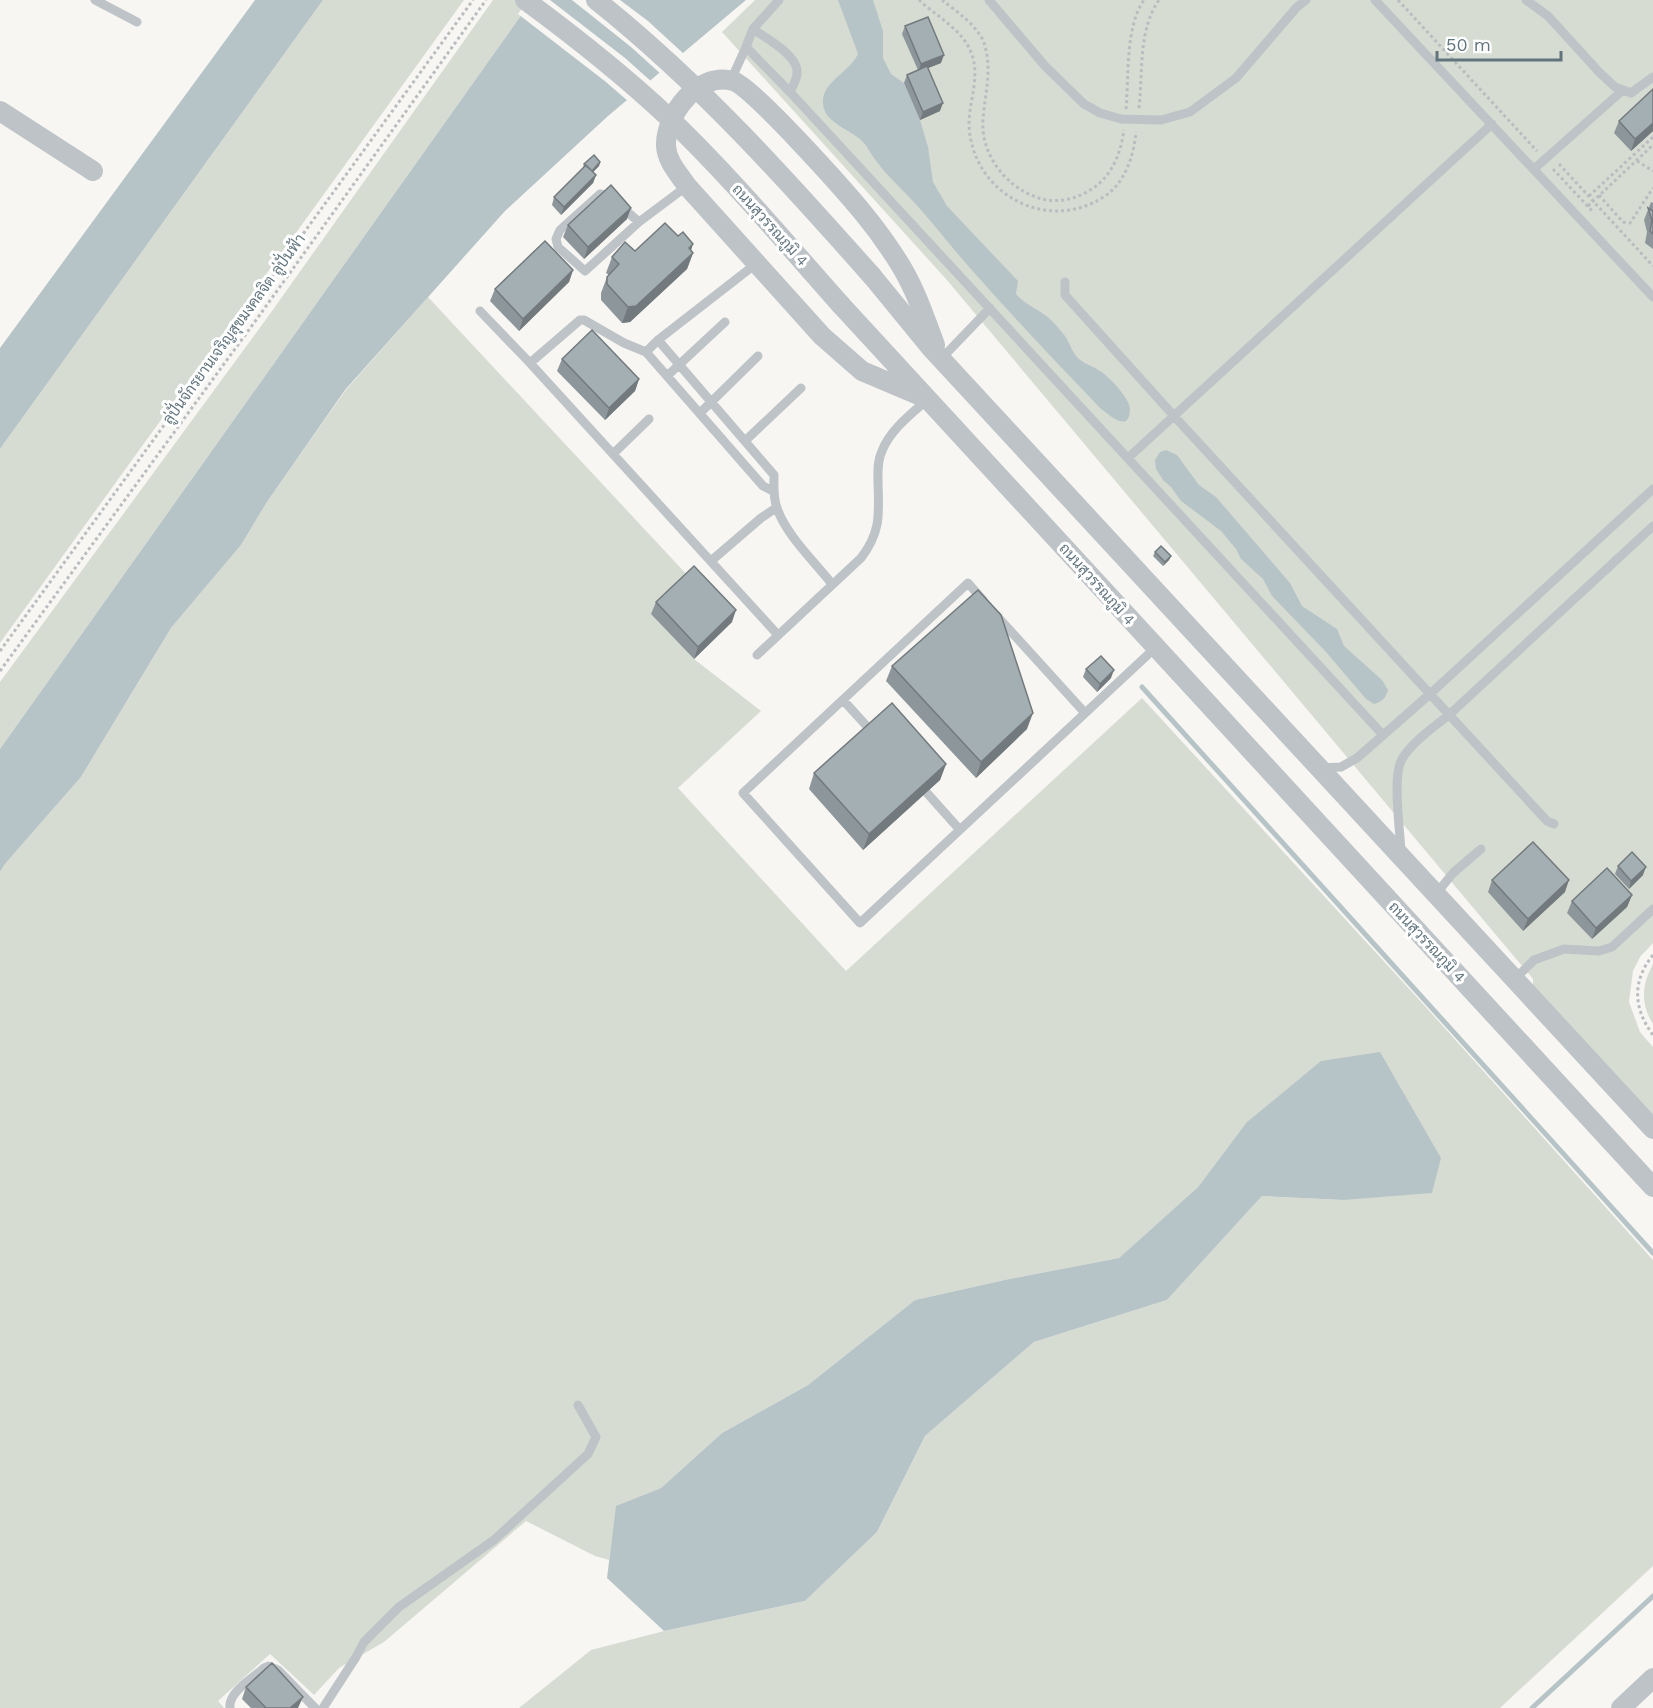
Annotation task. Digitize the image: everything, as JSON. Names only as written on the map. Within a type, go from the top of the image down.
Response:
[{"type":"street","name":"ถนนสุวรรณภูมิ 4","points":[[525,0],[600,57],[668,118],[724,174],[1155,648],[1653,1187]]},
{"type":"street","points":[[596,0],[705,96],[760,151],[941,357],[1653,1129]]},
{"type":"street","points":[[927,399],[862,371],[822,336],[687,186],[670,161],[666,146],[668,128],[675,110],[688,95],[705,85],[731,80],[750,93],[784,127],[864,213],[886,243],[916,294],[941,357]]},
{"type":"street","points":[[0,111],[93,171]]},
{"type":"street","points":[[1621,1708],[1653,1678]]},
{"type":"lane","points":[[95,0],[136,22]]},
{"type":"lane","points":[[731,80],[753,29],[779,0]]},
{"type":"lane","points":[[989,0],[1046,66],[1084,104],[1100,113],[1126,119],[1161,120],[1190,112],[1236,78],[1306,0]]},
{"type":"lane","points":[[1375,0],[1653,297]]},
{"type":"lane","points":[[1526,0],[1548,16],[1615,87],[1631,93],[1653,77]]},
{"type":"lane","points":[[753,29],[788,54],[796,63],[798,71],[790,92]]},
{"type":"lane","points":[[746,47],[1383,735]]},
{"type":"lane","points":[[1534,169],[1623,90]]},
{"type":"lane","points":[[1128,458],[1492,124]]},
{"type":"lane","points":[[639,222],[609,196],[600,194],[560,230],[556,243],[585,271],[639,222],[687,186]]},
{"type":"lane","points":[[646,352],[658,340],[757,263]]},
{"type":"lane","points":[[1065,282],[1065,295],[1174,416],[1547,821],[1554,824]]},
{"type":"lane","points":[[941,357],[990,308]]},
{"type":"lane","points":[[480,311],[614,454],[778,635]]},
{"type":"lane","points":[[530,363],[580,320],[646,352],[763,486],[773,490]]},
{"type":"lane","points":[[667,376],[725,322]]},
{"type":"lane","points":[[658,340],[774,475],[773,490],[776,507],[787,527],[832,584]]},
{"type":"lane","points":[[700,413],[758,356]]},
{"type":"lane","points":[[746,440],[801,388]]},
{"type":"lane","points":[[757,655],[861,558],[875,535],[879,519],[880,454],[899,425],[927,399]]},
{"type":"lane","points":[[614,454],[650,419]]},
{"type":"lane","points":[[1321,768],[1341,767],[1357,758],[1653,489]]},
{"type":"lane","points":[[711,561],[776,507]]},
{"type":"lane","points":[[1401,855],[1397,777],[1401,760],[1418,741],[1653,526]]},
{"type":"lane","points":[[1085,713],[968,583],[743,793],[860,923],[1155,648]]},
{"type":"lane","points":[[843,700],[882,743]]},
{"type":"lane","points":[[913,778],[960,830]]},
{"type":"lane","points":[[1436,894],[1453,873],[1481,849]]},
{"type":"lane","points":[[1515,979],[1534,960],[1564,949],[1599,951],[1612,947],[1653,909]]},
{"type":"lane","points":[[323,1708],[364,1642],[399,1607],[494,1540],[588,1454],[597,1437],[578,1405]]},
{"type":"lane","points":[[231,1708],[233,1695],[269,1666],[278,1670],[315,1708]]},
{"type":"path","points":[[0,651],[473,0]]},
{"type":"path","name":"ลู่ปั่นจักรยานเจริญสุขมงคลจิต ลู่ปั่นฟ้า","points":[[0,671],[486,0]]},
{"type":"path","points":[[919,0],[954,28],[973,56],[975,72],[969,123],[973,144],[985,172],[1015,202],[1033,209],[1058,212],[1090,205],[1108,195],[1120,180],[1134,150],[1145,30],[1159,0]]},
{"type":"path","points":[[942,0],[976,30],[985,44],[989,70],[982,122],[986,142],[996,167],[1013,185],[1038,198],[1060,200],[1076,198],[1090,191],[1110,172],[1121,147],[1126,119],[1132,30],[1138,8],[1144,0]]},
{"type":"path","points":[[1398,0],[1653,266]]},
{"type":"path","points":[[1588,196],[1653,137]]},
{"type":"path","points":[[1588,206],[1653,145]]},
{"type":"path","points":[[1547,156],[1595,214]]},
{"type":"path","points":[[1637,160],[1653,171]]},
{"type":"path","points":[[1599,195],[1623,222],[1629,223],[1653,188]]},
{"type":"path","points":[[1653,954],[1641,975],[1637,988],[1640,1014],[1653,1035]]},
{"type":"shaded area","points":[[255,0],[323,0],[0,449],[0,348]]},
{"type":"shaded area","points":[[323,0],[464,0],[0,643],[0,449]]},
{"type":"shaded area","points":[[493,0],[532,0],[0,749],[0,682],[267,318]]},
{"type":"shaded area","points":[[532,0],[746,0],[608,116],[505,211],[345,390],[267,502],[241,545],[171,628],[81,777],[0,872],[0,749]]},
{"type":"shaded area","points":[[755,0],[1653,0],[1653,943],[1640,957],[1633,971],[1629,1002],[1640,1032],[1653,1047],[1653,1122],[1533,994],[1533,979],[946,279],[722,32]]},
{"type":"shaded area","points":[[838,0],[873,0],[883,31],[883,58],[891,74],[904,83],[920,120],[928,147],[933,182],[947,206],[1018,281],[1016,294],[1054,324],[1065,336],[1079,359],[1103,373],[1120,390],[1130,410],[1126,421],[1113,418],[1100,408],[986,286],[878,164],[862,141],[829,118],[823,104],[826,90],[858,54]]},
{"type":"shaded area","points":[[428,297],[690,578],[652,614],[694,659],[761,711],[678,788],[846,971],[1142,698],[1424,1005],[1653,1260],[1653,1566],[1500,1708],[519,1708],[591,1650],[664,1631],[805,1601],[877,1532],[925,1436],[1034,1342],[1167,1300],[1262,1196],[1343,1200],[1246,1123],[1198,1187],[1119,1258],[915,1300],[808,1385],[722,1433],[661,1488],[617,1506],[609,1560],[595,1556],[526,1521],[384,1642],[339,1668],[314,1695],[270,1654],[218,1701],[224,1708],[0,1708],[0,872],[81,777],[171,628],[241,545],[267,502],[345,391]]},
{"type":"shaded area","points":[[1166,450],[1177,455],[1199,485],[1216,497],[1290,583],[1302,606],[1337,629],[1344,646],[1382,680],[1388,690],[1383,699],[1374,704],[1366,699],[1326,652],[1272,596],[1263,579],[1241,559],[1221,531],[1181,501],[1156,469],[1155,460],[1160,452]]},
{"type":"shaded area","points":[[1653,964],[1653,1024],[1646,1009],[1644,994]]},
{"type":"shaded area","points":[[1380,1052],[1441,1158],[1432,1193],[1343,1200],[1262,1196],[1167,1300],[1034,1342],[925,1436],[877,1532],[805,1601],[664,1631],[607,1578],[616,1506],[661,1488],[722,1433],[808,1385],[915,1300],[1119,1258],[1198,1187],[1246,1123],[1321,1061]]},
{"type":"pier","points":[[528,0],[550,0],[625,58],[653,83],[629,102],[518,14]]},
{"type":"pier","points":[[572,0],[620,0],[648,21],[685,55],[662,75]]},
{"type":"building","points":[[928,17],[944,55],[921,64],[905,26]]},
{"type":"building","points":[[927,66],[943,103],[923,112],[907,75]]},
{"type":"building","points":[[1653,89],[1653,123],[1635,139],[1619,121]]},
{"type":"building","points":[[594,155],[600,162],[592,171],[584,164]]},
{"type":"building","points":[[586,165],[596,175],[564,207],[554,197]]},
{"type":"building","points":[[611,185],[631,208],[588,247],[568,225]]},
{"type":"building","points":[[1648,208],[1653,211],[1653,234],[1650,231],[1652,220]]},
{"type":"building","points":[[665,223],[678,236],[683,232],[693,244],[689,248],[693,253],[636,306],[628,307],[607,284],[607,277],[619,264],[612,257],[625,242],[635,251]]},
{"type":"building","points":[[545,241],[573,270],[523,319],[495,289]]},
{"type":"building","points":[[592,330],[639,379],[609,408],[562,359]]},
{"type":"building","points":[[1161,546],[1171,556],[1165,562],[1155,552]]},
{"type":"building","points":[[694,566],[736,610],[698,647],[656,602]]},
{"type":"building","points":[[978,590],[1001,615],[1033,713],[981,762],[892,666]]},
{"type":"building","points":[[1101,656],[1114,670],[1100,684],[1086,669]]},
{"type":"building","points":[[892,703],[946,764],[869,834],[814,773]]},
{"type":"building","points":[[1533,842],[1569,880],[1528,919],[1492,880]]},
{"type":"building","points":[[1632,852],[1646,867],[1631,881],[1618,866]]},
{"type":"building","points":[[1607,868],[1632,895],[1596,928],[1572,901]]},
{"type":"building","points":[[272,1663],[303,1697],[290,1708],[266,1708],[246,1687]]},
{"type":"waterway","points":[[1142,687],[1653,1253]]},
{"type":"waterway","points":[[1532,1708],[1653,1596]]}]
